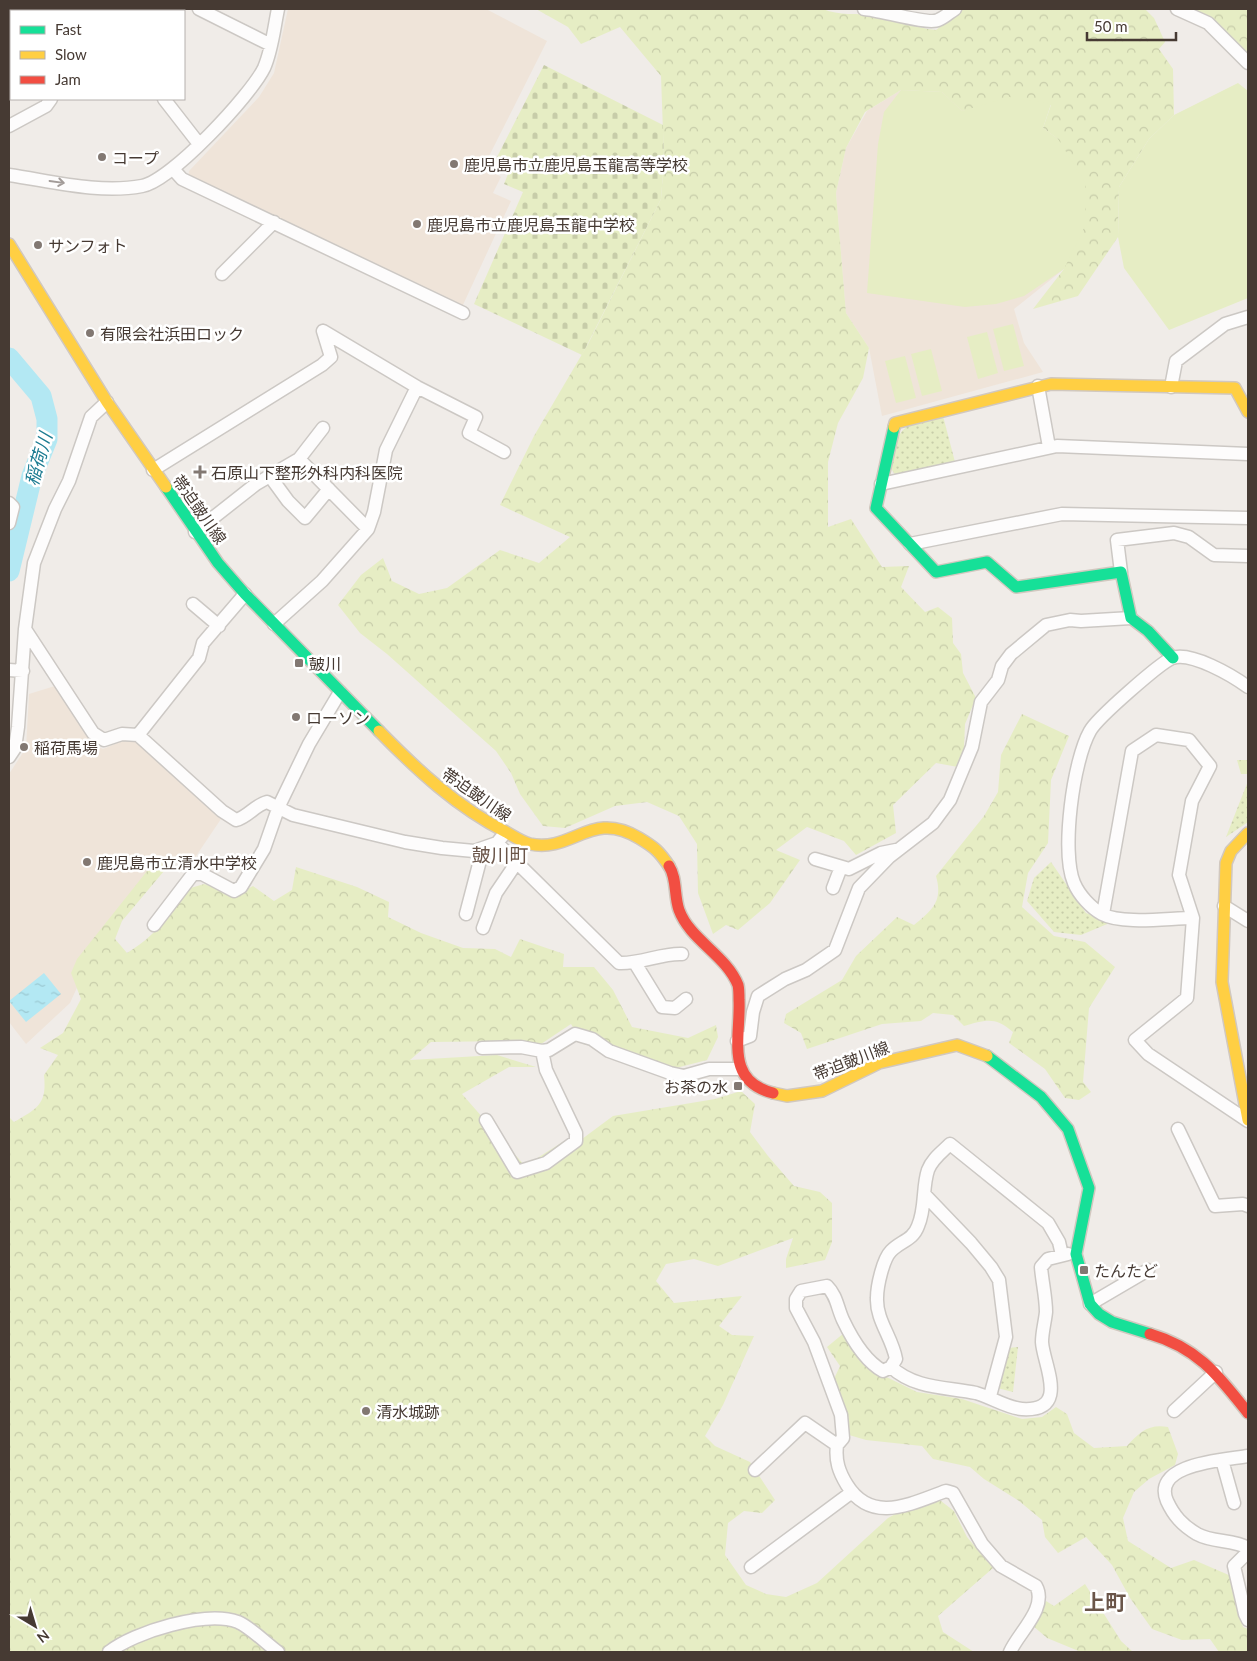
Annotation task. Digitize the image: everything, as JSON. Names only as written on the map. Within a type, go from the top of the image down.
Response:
[{"type":"street","points":[[199,9],[271,45]]},
{"type":"street","points":[[9,175],[97,187],[143,186],[173,169],[255,85],[264,68],[271,45],[278,9]]},
{"type":"street","points":[[864,9],[886,10],[924,21],[937,21],[955,9]]},
{"type":"street","points":[[1176,9],[1208,23],[1248,63]]},
{"type":"street","points":[[9,126],[46,106],[50,100]]},
{"type":"street","points":[[165,100],[199,144]]},
{"type":"street","points":[[173,169],[182,179],[463,312]]},
{"type":"street","points":[[222,274],[274,222]]},
{"type":"street","name":"帯迫皷川線","points":[[9,244],[107,402],[195,532],[245,594],[418,771],[501,838],[530,844],[546,844],[572,839],[600,827],[608,826],[630,832],[658,849],[671,869],[679,910],[691,931],[718,956],[738,985],[740,1016],[737,1056],[741,1069],[757,1087],[774,1094],[787,1096],[822,1091],[879,1063],[943,1046],[957,1045],[990,1057],[1041,1098],[1068,1129],[1089,1188],[1077,1241],[1076,1254],[1090,1304]]},
{"type":"street","points":[[1171,387],[1176,361],[1225,324],[1248,317]]},
{"type":"street","points":[[154,470],[322,365],[331,357],[323,331],[417,387],[476,417],[469,434],[504,452]]},
{"type":"street","points":[[1122,572],[1016,587],[987,562],[936,572],[876,508],[896,423],[1051,384],[1235,388],[1248,412]]},
{"type":"street","points":[[1038,386],[1049,447]]},
{"type":"street","points":[[274,624],[322,581],[368,529],[374,512],[386,450],[417,387]]},
{"type":"street","points":[[9,757],[14,748],[16,671],[25,629],[34,563],[55,509],[69,481],[91,417],[107,402]]},
{"type":"street","points":[[195,532],[236,498],[269,475],[299,459],[323,428]]},
{"type":"street","points":[[881,484],[1057,446],[1248,454]]},
{"type":"street","points":[[299,459],[368,529]]},
{"type":"street","points":[[269,475],[288,501],[305,518],[329,490]]},
{"type":"street","points":[[9,503],[12,507],[9,523]]},
{"type":"street","points":[[910,544],[1062,514],[1248,518]]},
{"type":"street","points":[[1131,618],[1118,540],[1174,533],[1189,537],[1214,555],[1248,556]]},
{"type":"street","points":[[138,735],[199,658],[203,644],[245,594]]},
{"type":"street","points":[[193,604],[219,626]]},
{"type":"street","points":[[737,1041],[750,1036],[753,1012],[758,996],[785,979],[806,970],[835,950],[859,888],[899,850],[932,823],[950,800],[972,746],[980,702],[998,680],[1002,666],[1016,649],[1046,625],[1070,620],[1131,618],[1148,631],[1173,658]]},
{"type":"street","points":[[25,629],[93,733],[104,740],[122,734],[138,735],[222,811],[236,820],[243,818],[258,804],[267,802],[279,806],[293,815],[405,842],[474,851],[482,849],[501,838],[517,862],[619,963],[634,963],[673,954],[682,954]]},
{"type":"street","points":[[1193,918],[1120,919],[1103,914],[1078,891],[1068,861],[1072,804],[1078,765],[1090,731],[1100,719],[1110,708],[1173,658],[1194,658],[1248,687]]},
{"type":"street","points":[[154,925],[193,874],[202,874],[234,891],[241,887],[264,849],[279,806],[309,744],[340,692]]},
{"type":"street","points":[[1103,914],[1132,751],[1156,735],[1189,740],[1210,766],[1192,801],[1179,876],[1193,918],[1188,998],[1135,1040],[1148,1054],[1248,1120]]},
{"type":"street","points":[[1248,834],[1231,851],[1226,863],[1222,982],[1248,1120]]},
{"type":"street","points":[[466,914],[482,849]]},
{"type":"street","points":[[815,860],[849,869],[881,853],[899,850]]},
{"type":"street","points":[[483,928],[496,893],[517,862]]},
{"type":"street","points":[[833,888],[841,867]]},
{"type":"street","points":[[1224,906],[1248,921]]},
{"type":"street","points":[[634,963],[662,1007],[675,1008],[686,999]]},
{"type":"street","points":[[482,1048],[549,1050],[575,1034],[592,1040],[609,1051],[670,1073],[684,1076],[709,1069],[741,1069]]},
{"type":"street","points":[[486,1120],[517,1172],[546,1163],[576,1141],[576,1133],[546,1070],[542,1051]]},
{"type":"street","points":[[1178,1129],[1215,1206],[1243,1204],[1248,1206]]},
{"type":"street","points":[[1010,1652],[1040,1603],[1040,1592],[1036,1586],[1001,1566],[982,1544],[952,1493],[946,1491],[903,1506],[884,1509],[865,1503],[852,1492],[835,1460],[838,1445],[844,1438],[841,1415],[814,1342],[796,1308],[796,1299],[801,1291],[826,1286],[837,1298],[843,1320],[864,1356],[872,1365],[883,1371],[891,1367],[896,1359],[894,1346],[878,1312],[876,1298],[879,1278],[890,1252],[912,1237],[918,1227],[928,1169],[936,1157],[950,1144],[1048,1223],[1060,1242],[1062,1254]]},
{"type":"street","points":[[925,1195],[976,1249],[999,1280],[1006,1337],[990,1396]]},
{"type":"street","points":[[891,1367],[916,1383],[990,1396],[1022,1410],[1035,1408],[1044,1403],[1050,1394],[1052,1380],[1042,1344],[1046,1312],[1041,1267],[1048,1259],[1062,1254],[1076,1254]]},
{"type":"street","points":[[1148,1270],[1090,1304],[1099,1314],[1112,1322],[1161,1337],[1202,1359],[1216,1372],[1248,1413]]},
{"type":"street","points":[[1174,1411],[1216,1372]]},
{"type":"street","points":[[755,1470],[805,1423],[838,1445]]},
{"type":"street","points":[[1248,1456],[1191,1465],[1176,1474],[1165,1486],[1166,1497],[1175,1517],[1206,1538],[1248,1550],[1234,1566],[1248,1620]]},
{"type":"street","points":[[1222,1460],[1234,1503]]},
{"type":"street","points":[[750,1567],[852,1492]]},
{"type":"street","points":[[110,1652],[119,1644],[175,1624],[211,1619],[238,1622],[278,1652]]},
{"type":"shaded area","points":[[288,9],[486,9],[547,41],[484,166],[501,177],[493,193],[511,201],[462,307],[188,178],[189,171],[259,97],[274,73]]},
{"type":"shaded area","points":[[901,90],[942,92],[1043,128],[1057,138],[1064,269],[1014,309],[1024,343],[1043,372],[882,416],[869,348],[846,313],[836,193],[846,148],[867,111]]},
{"type":"shaded area","name":"鹿児島市立清水中学校","points":[[55,686],[92,744],[103,749],[127,739],[136,742],[221,819],[188,868],[170,856],[85,970],[70,1003],[26,1044],[9,1022],[9,774],[26,748],[29,694]]},
{"type":"green space","points":[[536,9],[823,9],[842,13],[882,16],[936,30],[962,9],[1145,9],[1154,18],[1165,42],[1159,49],[1173,69],[1174,115],[1149,139],[1119,187],[1118,237],[1078,296],[1033,309],[1064,269],[1058,139],[1043,128],[1051,105],[982,107],[962,111],[942,92],[901,90],[865,112],[846,148],[836,193],[846,313],[869,348],[863,378],[838,423],[828,462],[828,527],[851,519],[882,567],[909,566],[901,587],[925,612],[938,607],[952,618],[953,643],[961,654],[963,673],[976,698],[965,724],[964,748],[958,767],[936,763],[893,805],[896,833],[856,855],[844,841],[807,827],[776,850],[800,860],[770,903],[738,930],[726,925],[713,934],[698,893],[697,844],[679,816],[647,802],[615,806],[565,828],[543,826],[520,794],[511,773],[496,751],[387,654],[360,633],[338,605],[361,575],[383,558],[392,581],[419,594],[447,588],[500,550],[539,563],[570,537],[500,505],[534,436],[588,344],[661,199],[664,160],[661,76],[620,27],[581,44],[568,27]]},
{"type":"green space","points":[[1189,9],[1248,9],[1248,56]]},
{"type":"green space","points":[[544,65],[663,125],[664,160],[661,199],[582,355],[474,304],[523,192],[504,184],[510,169],[495,161]]},
{"type":"green space","points":[[1238,83],[1248,91],[1248,298],[1169,330],[1124,268],[1118,237],[1119,187],[1149,139],[1174,115]]},
{"type":"green space","points":[[901,90],[942,92],[962,111],[1009,97],[1051,104],[1043,128],[1058,139],[1085,182],[1085,226],[1064,269],[1024,296],[996,304],[965,307],[867,293],[878,144],[884,112]]},
{"type":"green space","points":[[1013,324],[1024,366],[1004,371],[993,329]]},
{"type":"green space","points":[[987,332],[998,373],[978,379],[967,337]]},
{"type":"green space","points":[[931,349],[942,391],[922,396],[911,354]]},
{"type":"green space","points":[[905,356],[916,398],[896,403],[885,361]]},
{"type":"green space","points":[[943,416],[955,462],[896,476],[890,467],[896,442],[900,434],[910,425]]},
{"type":"green space","points":[[1022,714],[1069,736],[1051,780],[1048,843],[1028,873],[1022,907],[1054,936],[1085,942],[1115,967],[1089,1008],[1083,1082],[1091,1092],[1079,1100],[1065,1098],[1045,1069],[1009,1043],[1013,1032],[995,1021],[984,1021],[964,1026],[953,1015],[933,1013],[921,1021],[882,1024],[807,1049],[801,1033],[784,1023],[786,1014],[842,980],[856,956],[897,917],[914,925],[935,904],[938,892],[936,876],[984,816],[998,792],[1001,755]]},
{"type":"green space","points":[[1237,760],[1248,760],[1248,774],[1241,774]]},
{"type":"green space","points":[[1248,781],[1248,822],[1226,837]]},
{"type":"green space","points":[[159,856],[164,871],[122,921],[115,939],[127,953],[137,947],[160,926],[184,890],[204,884],[236,895],[253,886],[274,901],[292,890],[296,867],[357,887],[389,902],[388,917],[421,933],[463,948],[495,949],[511,957],[520,939],[564,954],[563,967],[594,967],[613,990],[632,1027],[688,1038],[716,1025],[718,1037],[707,1060],[676,1068],[583,1044],[571,1024],[538,1046],[520,1041],[431,1042],[410,1060],[497,1055],[536,1067],[509,1067],[462,1094],[525,1166],[564,1141],[582,1139],[613,1116],[715,1099],[741,1091],[755,1104],[750,1132],[768,1156],[794,1186],[820,1192],[832,1203],[832,1242],[825,1260],[786,1268],[786,1259],[793,1238],[718,1266],[694,1259],[666,1264],[656,1281],[674,1303],[742,1296],[719,1326],[732,1335],[754,1336],[723,1405],[705,1436],[715,1446],[750,1462],[775,1500],[762,1513],[744,1511],[728,1523],[725,1555],[746,1585],[766,1594],[786,1597],[817,1583],[888,1518],[921,1500],[941,1501],[954,1511],[967,1537],[993,1568],[938,1616],[943,1632],[974,1652],[9,1652],[9,1117],[14,1122],[35,1109],[42,1099],[45,1085],[44,1075],[58,1055],[40,1048],[63,1033],[81,999],[71,973],[77,959]]},
{"type":"green space","points":[[1051,862],[1086,913],[1112,922],[1081,935],[1054,932],[1027,901],[1034,878]]},
{"type":"green space","points":[[844,1333],[866,1367],[917,1392],[962,1399],[1022,1419],[1042,1417],[1056,1407],[1067,1414],[1074,1433],[1094,1448],[1127,1446],[1145,1430],[1161,1426],[1168,1427],[1178,1454],[1175,1465],[1149,1479],[1134,1492],[1123,1518],[1128,1541],[1171,1568],[1194,1560],[1231,1576],[1243,1627],[1248,1629],[1248,1652],[1219,1652],[1210,1639],[1182,1640],[1152,1629],[1130,1598],[1112,1565],[1086,1537],[1058,1553],[1045,1537],[1042,1520],[1019,1501],[984,1479],[970,1467],[933,1459],[922,1446],[866,1440],[849,1435],[845,1413],[833,1381],[840,1366],[827,1347]]},
{"type":"green space","points":[[1018,1347],[1013,1392],[997,1388],[1008,1348]]},
{"type":"green space","points":[[1085,1584],[1121,1641],[1133,1652],[1081,1652],[1047,1638],[1032,1625],[1046,1601],[1054,1606]]},
{"type":"water","points":[[44,973],[61,994],[26,1022],[9,1001]]},
{"type":"waterway","name":"稲荷川","points":[[9,358],[41,396],[47,419],[47,439],[32,476],[9,571]]},
{"type":"traffic: fast","points":[[894,427],[876,508],[936,572],[987,562],[1016,587],[1121,572],[1131,618],[1148,631],[1173,658]]},
{"type":"traffic: fast","points":[[166,487],[218,563],[245,594],[379,731]]},
{"type":"traffic: fast","points":[[987,1056],[1041,1097],[1068,1129],[1089,1188],[1076,1254],[1090,1304],[1099,1314],[1112,1322],[1150,1334]]},
{"type":"traffic: slow","points":[[9,244],[107,402],[166,487]]},
{"type":"traffic: slow","points":[[894,427],[895,423],[1051,384],[1235,388],[1248,412]]},
{"type":"traffic: slow","points":[[379,731],[438,787],[488,822],[524,842],[545,845],[558,843],[595,830],[608,828],[622,830],[652,847],[669,866]]},
{"type":"traffic: slow","points":[[1248,833],[1231,851],[1226,863],[1222,982],[1248,1120]]},
{"type":"traffic: slow","points":[[773,1093],[787,1096],[822,1091],[879,1063],[957,1045],[987,1056]]},
{"type":"traffic: jam","points":[[669,866],[672,871],[677,905],[684,921],[725,965],[738,985],[738,1055],[741,1068],[747,1078],[758,1087],[773,1093]]},
{"type":"traffic: jam","points":[[1150,1334],[1167,1340],[1194,1355],[1216,1375],[1248,1413]]},
{"type":"place","name":"コープ","points":[[102,157]]},
{"type":"place","name":"鹿児島市立鹿児島玉龍高等学校","points":[[454,164]]},
{"type":"place","name":"鹿児島市立鹿児島玉龍中学校","points":[[417,224]]},
{"type":"place","name":"サンフォト","points":[[38,245]]},
{"type":"place","name":"有限会社浜田ロック","points":[[90,333]]},
{"type":"place","name":"石原山下整形外科内科医院","points":[[200,472]]},
{"type":"place","name":"皷川","points":[[299,663]]},
{"type":"place","name":"ローソン","points":[[296,717]]},
{"type":"place","name":"稲荷馬場","points":[[24,747]]},
{"type":"place","name":"鹿児島市立清水中学校","points":[[87,862]]},
{"type":"place","name":"お茶の水","points":[[738,1086]]},
{"type":"place","name":"たんたど","points":[[1084,1270]]},
{"type":"place","name":"清水城跡","points":[[366,1411]]},
{"type":"district","name":"皷川町","points":[[500,854]]},
{"type":"district","name":"上町","points":[[1105,1601]]}]
